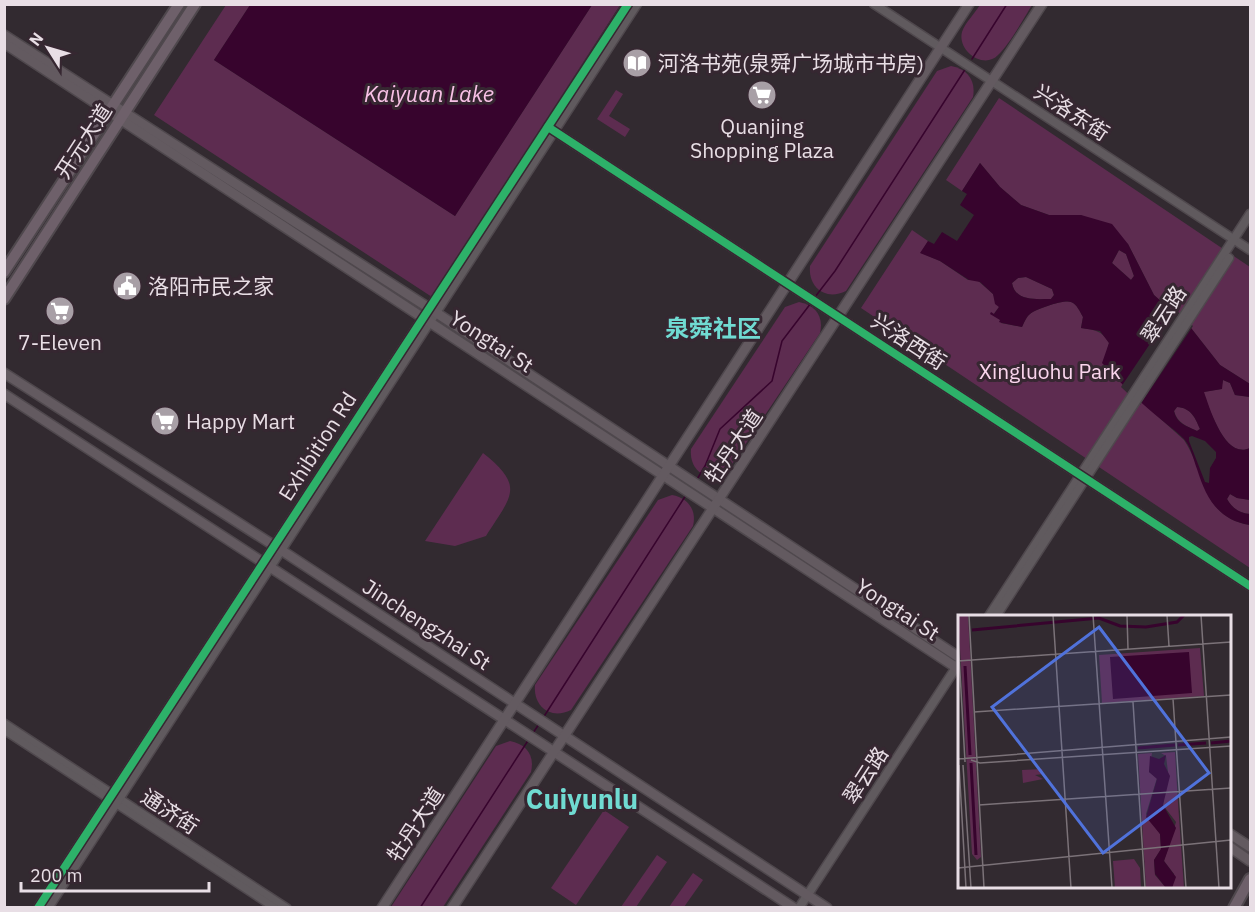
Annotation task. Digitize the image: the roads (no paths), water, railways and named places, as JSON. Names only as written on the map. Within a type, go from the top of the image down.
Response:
[{"type":"main road","name":"开元大道","points":[[4,272],[179,4]]},
{"type":"main road","name":"开元大道","points":[[4,299],[195,4]]},
{"type":"main road","name":"牡丹大道","points":[[382,908],[969,4]]},
{"type":"main road","name":"牡丹大道","points":[[452,908],[1042,4]]},
{"type":"main road","name":"Yongtai St","points":[[4,35],[662,476],[958,665]]},
{"type":"main road","name":"Yongtai St","points":[[4,43],[111,108]]},
{"type":"main road","name":"Yongtai St","points":[[123,116],[432,310],[719,500],[958,665]]},
{"type":"main road","name":"Jinchengzhai St","points":[[4,373],[278,547],[827,908]]},
{"type":"main road","name":"Jinchengzhai St","points":[[4,394],[554,752]]},
{"type":"main road","points":[[554,752],[794,908]]},
{"type":"main road","points":[[1231,835],[1251,848]]},
{"type":"main road","points":[[1231,848],[1251,861]]},
{"type":"main road","points":[[1233,908],[1251,879]]},
{"type":"street","name":"Exhibition Rd","points":[[553,127],[628,4]]},
{"type":"street","name":"Exhibition Rd","points":[[38,908],[113,798],[553,127],[637,4]]},
{"type":"street","name":"兴洛东街","points":[[874,4],[993,79],[1238,239],[1251,250]]},
{"type":"street","name":"兴洛东街","points":[[883,4],[942,46]]},
{"type":"street","name":"兴洛西街","points":[[553,127],[1085,474],[1251,579]]},
{"type":"street","name":"翠云路","points":[[997,615],[1130,403],[1238,239],[1251,214]]},
{"type":"street","name":"翠云路","points":[[1238,239],[1251,225]]},
{"type":"street","name":"兴洛东街","points":[[1238,239],[1251,243]]},
{"type":"street","name":"兴洛西街","points":[[1085,474],[1251,586]]},
{"type":"street","name":"翠云路","points":[[990,615],[1085,474]]},
{"type":"street","name":"翠云路","points":[[799,908],[810,896],[958,668]]},
{"type":"street","name":"通济街","points":[[4,723],[275,908]]},
{"type":"street","name":"通济街","points":[[4,730],[287,908]]},
{"type":"street","name":"Exhibition Rd","points":[[48,908],[113,798]]},
{"type":"street","name":"翠云路","points":[[806,908],[810,896]]},
{"type":"water","name":"Kaiyuan Lake","points":[[250,5],[592,5],[455,216],[214,60]]},
{"type":"water","points":[[980,163],[1000,187],[1021,205],[1049,215],[1081,215],[1112,224],[1128,244],[1154,295],[1191,328],[1220,365],[1250,384],[1250,397],[1235,395],[1230,383],[1223,380],[1222,389],[1204,392],[1226,440],[1233,447],[1241,450],[1250,448],[1250,500],[1237,498],[1230,494],[1227,499],[1236,510],[1250,514],[1250,525],[1229,518],[1215,506],[1209,498],[1192,453],[1184,439],[1139,400],[1102,363],[1109,343],[1100,331],[1081,328],[1083,317],[1075,304],[1068,301],[1033,312],[1022,327],[1002,323],[990,314],[991,312],[994,314],[999,307],[995,304],[993,294],[980,282],[969,280],[940,261],[920,253],[928,241],[934,244],[942,232],[957,241],[974,215],[960,205],[967,194],[962,191]],"holes":[[[1119,250],[1126,254],[1134,276],[1131,280],[1112,263]],[[1026,277],[1052,289],[1054,295],[1051,299],[1033,299],[1017,294],[1012,283],[1018,278]],[[1177,407],[1189,411],[1200,429],[1197,431],[1183,424],[1177,419],[1174,411]],[[1189,437],[1205,441],[1216,452],[1216,458],[1210,468],[1209,483],[1205,482]]]},
{"type":"waterway","points":[[972,59],[1007,4]]},
{"type":"waterway","points":[[815,297],[835,271],[966,68]]},
{"type":"waterway","points":[[696,481],[705,466],[720,429],[772,381],[782,341],[811,303]]},
{"type":"waterway","points":[[543,718],[686,495]]},
{"type":"waterway","points":[[533,733],[539,724]]},
{"type":"waterway","points":[[420,908],[529,739]]},
{"type":"place","name":"河洛书苑(泉舜广场城市书房)","points":[[637,63]]},
{"type":"place","name":"Quanjing Shopping Plaza","points":[[762,95]]},
{"type":"place","name":"洛阳市民之家","points":[[127,286]]},
{"type":"place","name":"7-Eleven","points":[[60,311]]},
{"type":"place","name":"Happy Mart","points":[[165,421]]},
{"type":"district","name":"泉舜社区","points":[[713,328]]},
{"type":"district","name":"Cuiyunlu","points":[[582,798]]},
{"type":"park label","name":"Xingluohu Park","points":[[1050,371]]}]
